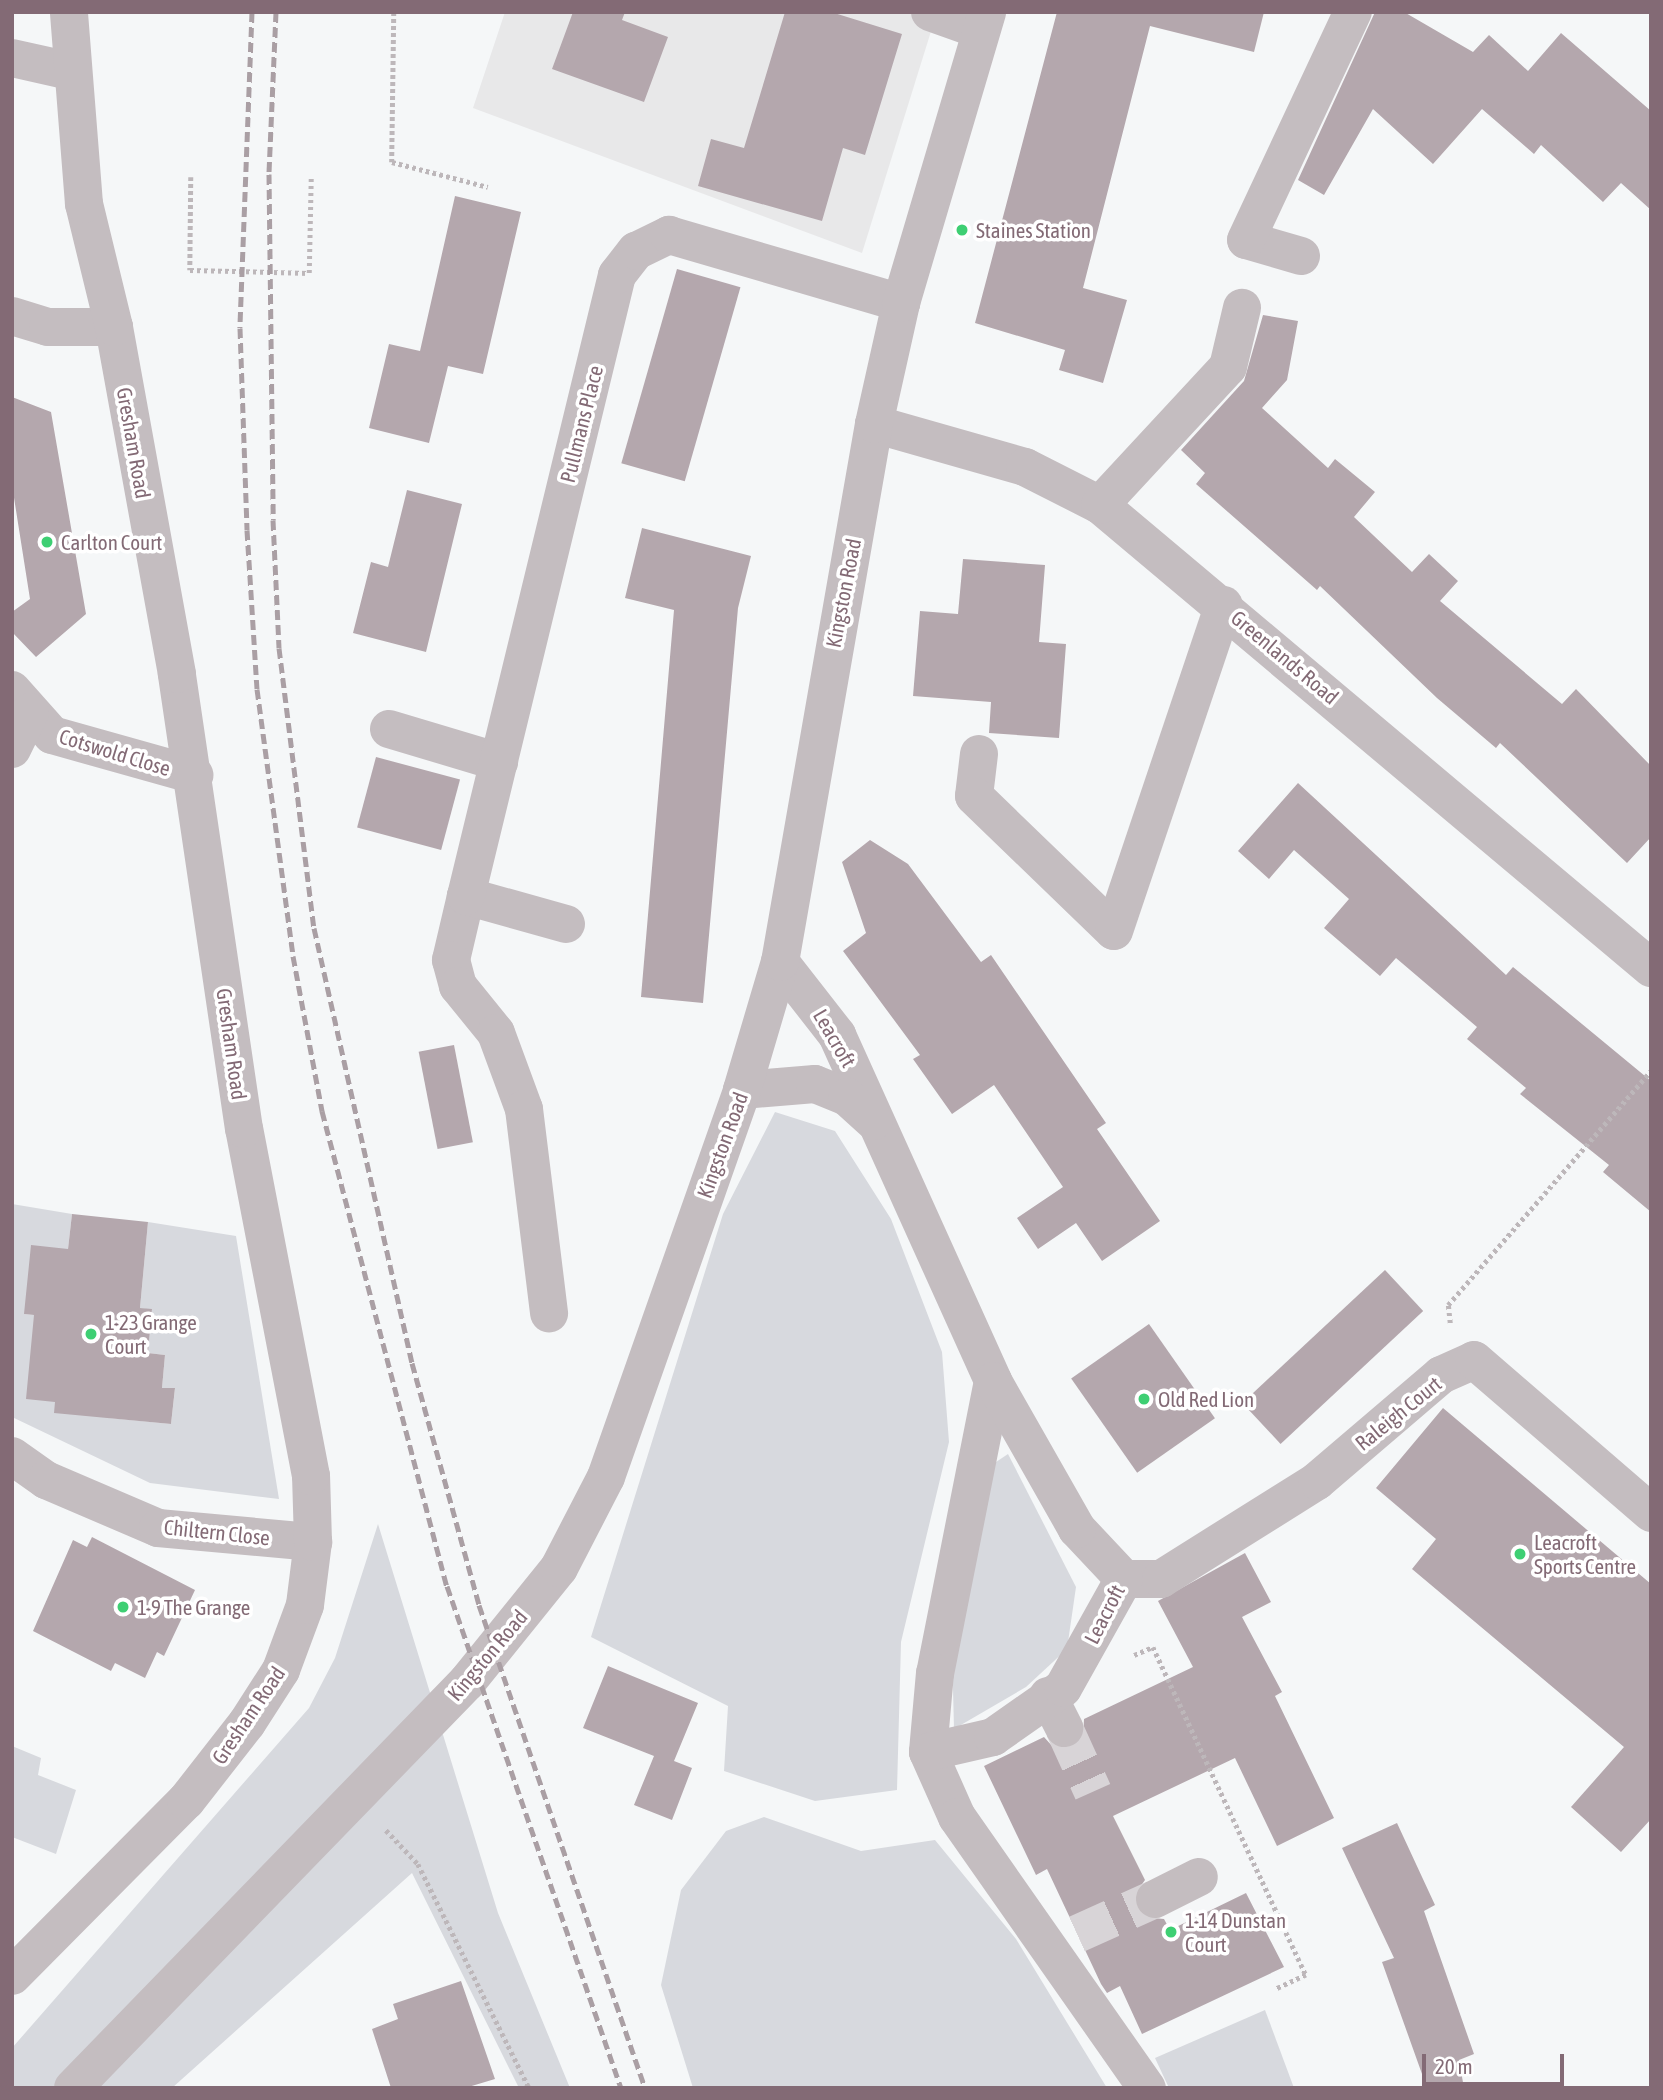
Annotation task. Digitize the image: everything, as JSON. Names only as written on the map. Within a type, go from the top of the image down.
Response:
[{"type":"street","name":"Gresham Road","points":[[12,1976],[186,1801],[247,1723],[281,1670],[305,1605],[313,1542],[311,1476],[244,1129],[194,775],[114,327],[84,204],[70,71],[69,12]]},
{"type":"street","points":[[930,12],[984,21]]},
{"type":"street","points":[[1301,256],[1247,240],[1353,12]]},
{"type":"street","name":"Kingston Road","points":[[73,2088],[268,1883],[467,1682],[559,1568],[606,1477],[742,1090],[780,962],[874,424],[901,303],[984,21]]},
{"type":"street","points":[[12,58],[70,71]]},
{"type":"street","name":"Pullmans Place","points":[[549,1313],[524,1109],[496,1033],[458,986],[452,960],[617,275],[636,251],[669,235],[901,303]]},
{"type":"street","points":[[1100,505],[1227,367],[1242,308]]},
{"type":"street","points":[[12,316],[48,327],[114,327]]},
{"type":"street","name":"Greenlands Road","points":[[874,424],[1025,467],[1100,505],[1224,606],[1651,968]]},
{"type":"street","points":[[979,754],[974,796],[1114,932],[1224,606]]},
{"type":"street","points":[[12,749],[21,701]]},
{"type":"street","name":"Cotswold Close","points":[[21,701],[52,735],[194,775]]},
{"type":"street","points":[[389,729],[499,762]]},
{"type":"street","points":[[466,896],[566,924]]},
{"type":"street","name":"Leacroft","points":[[780,962],[837,1035],[993,1381],[1077,1529],[1125,1579],[1063,1688],[1056,1712],[993,1737],[928,1752]]},
{"type":"street","name":"Leacroft","points":[[742,1090],[815,1084],[847,1097],[876,1123]]},
{"type":"street","name":"Raleigh Court","points":[[1125,1579],[1161,1579],[1306,1488],[1455,1369],[1474,1360],[1651,1513]]},
{"type":"street","points":[[993,1381],[935,1673],[928,1752],[957,1817],[1064,1942],[1147,2088]]},
{"type":"street","name":"Chiltern Close","points":[[12,1456],[46,1480],[158,1528],[313,1542]]},
{"type":"street","points":[[1155,1899],[1199,1877]]},
{"type":"path","points":[[394,12],[392,162],[488,187]]},
{"type":"path","points":[[191,177],[190,270],[309,273],[311,177]]},
{"type":"path","points":[[1455,1369],[1448,1305],[1651,1071]]},
{"type":"path","points":[[1130,1657],[1153,1647],[1306,1975],[1276,1989]]},
{"type":"path","points":[[380,1822],[418,1864],[529,2088]]},
{"type":"shaded area","points":[[505,12],[937,12],[862,253],[473,108]]},
{"type":"shaded area","points":[[775,1112],[835,1131],[891,1219],[942,1352],[949,1442],[901,1642],[897,1790],[815,1801],[724,1771],[728,1706],[591,1637],[723,1214]]},
{"type":"shaded area","points":[[12,1204],[72,1214],[68,1249],[24,1314],[34,1315],[109,1407],[109,1418],[171,1424],[175,1389],[162,1388],[165,1355],[148,1353],[152,1310],[140,1308],[148,1222],[236,1236],[279,1499],[150,1483],[12,1417]]},
{"type":"shaded area","points":[[1008,1454],[1076,1587],[1067,1649],[1026,1687],[954,1729],[952,1649],[987,1468]]},
{"type":"shaded area","points":[[378,1524],[498,1913],[570,2088],[519,2088],[412,1873],[172,2088],[12,2088],[12,2048],[309,1708],[335,1658]]},
{"type":"shaded area","points":[[12,1746],[41,1758],[38,1775],[76,1790],[56,1854],[12,1837]]},
{"type":"shaded area","points":[[764,1817],[861,1851],[935,1840],[1016,1939],[1107,2088],[693,2088],[661,1985],[681,1890],[726,1831]]},
{"type":"shaded area","points":[[1265,2010],[1294,2088],[1169,2088],[1155,2058]]},
{"type":"building","points":[[573,12],[625,12],[622,20],[668,37],[644,102],[552,69]]},
{"type":"building","points":[[785,12],[831,12],[902,34],[865,155],[843,148],[822,221],[698,186],[711,139],[744,148]]},
{"type":"building","points":[[1057,12],[1264,12],[1254,52],[1150,26],[1083,288],[1127,300],[1103,383],[1059,370],[1065,350],[975,323]]},
{"type":"building","points":[[1375,12],[1404,12],[1473,52],[1489,35],[1528,71],[1561,33],[1651,111],[1651,210],[1621,183],[1603,202],[1541,145],[1534,154],[1482,109],[1433,164],[1373,109],[1324,195],[1298,180]]},
{"type":"building","points":[[455,196],[521,212],[483,374],[448,366],[429,443],[369,428],[389,344],[420,351]]},
{"type":"building","points":[[677,269],[740,287],[685,481],[621,463]]},
{"type":"building","points":[[1263,315],[1298,321],[1287,380],[1262,408],[1328,468],[1335,459],[1375,492],[1354,517],[1412,572],[1429,554],[1458,581],[1440,601],[1562,704],[1576,689],[1651,766],[1651,837],[1627,863],[1500,743],[1496,748],[1437,698],[1320,586],[1317,590],[1196,484],[1205,473],[1181,450],[1244,381]]},
{"type":"building","name":"Carlton Court","points":[[12,397],[51,412],[86,614],[36,657],[12,632],[12,612],[30,599],[12,485]]},
{"type":"building","points":[[407,490],[462,504],[426,652],[353,633],[371,562],[388,567]]},
{"type":"building","points":[[642,528],[751,556],[738,608],[703,1003],[641,997],[674,610],[625,598]]},
{"type":"building","points":[[963,559],[1045,565],[1039,642],[1066,644],[1059,738],[989,733],[991,702],[913,696],[920,611],[958,614]]},
{"type":"building","points":[[376,757],[460,780],[441,850],[357,828]]},
{"type":"building","points":[[1298,783],[1506,975],[1513,967],[1651,1081],[1651,1212],[1603,1172],[1609,1165],[1520,1094],[1526,1088],[1467,1039],[1477,1027],[1396,958],[1380,976],[1324,928],[1349,899],[1294,850],[1269,879],[1238,851]]},
{"type":"building","points":[[870,840],[908,864],[981,962],[991,955],[1106,1123],[1097,1129],[1160,1221],[1102,1261],[1076,1223],[1038,1249],[1017,1218],[1063,1187],[994,1085],[952,1114],[913,1059],[920,1055],[843,951],[866,933],[842,862]]},
{"type":"building","points":[[454,1045],[473,1142],[438,1149],[419,1052]]},
{"type":"building","name":"1-23 Grange Court","points":[[72,1214],[148,1222],[140,1308],[152,1309],[148,1353],[165,1355],[162,1388],[175,1388],[171,1424],[54,1413],[55,1402],[26,1399],[34,1315],[24,1314],[31,1245],[68,1249]]},
{"type":"building","points":[[1385,1270],[1423,1311],[1281,1444],[1242,1403]]},
{"type":"building","name":"Old Red Lion","points":[[1149,1324],[1215,1418],[1137,1473],[1071,1378]]},
{"type":"building","name":"Leacroft Sports Centre","points":[[1443,1408],[1651,1584],[1651,1819],[1621,1852],[1571,1807],[1624,1747],[1412,1569],[1436,1539],[1376,1488]]},
{"type":"building","name":"1-9 The Grange","points":[[92,1537],[195,1590],[164,1656],[157,1652],[145,1678],[115,1663],[111,1671],[33,1631],[73,1540],[87,1547]]},
{"type":"building","points":[[1245,1553],[1271,1602],[1242,1617],[1282,1692],[1275,1696],[1334,1818],[1277,1846],[1235,1758],[1113,1816],[1145,1880],[1133,1897],[1142,1917],[1164,1919],[1170,1930],[1246,1893],[1284,1967],[1142,2034],[1120,1986],[1107,1993],[1101,1984],[1047,1869],[1036,1875],[984,1766],[1044,1737],[1053,1747],[1073,1748],[1083,1739],[1084,1719],[1193,1667],[1158,1601]]},
{"type":"building","points":[[608,1666],[698,1703],[674,1761],[692,1768],[672,1820],[634,1805],[654,1756],[583,1728]]},
{"type":"building","points":[[1397,1823],[1435,1905],[1424,1911],[1474,2054],[1459,2060],[1464,2088],[1427,2088],[1382,1962],[1394,1958],[1342,1848]]},
{"type":"building","points":[[461,1981],[495,2079],[465,2088],[391,2088],[372,2029],[398,2019],[393,2004]]},
{"type":"tunnel","points":[[1064,1728],[1093,1792]]},
{"type":"tunnel","points":[[1077,1934],[1155,1899]]},
{"type":"railway","points":[[252,12],[240,328],[247,530],[257,689],[293,956],[322,1111],[447,1586],[621,2088]]},
{"type":"railway","points":[[276,12],[269,174],[273,520],[279,648],[314,928],[412,1363],[479,1605],[645,2088]]},
{"type":"place","name":"Staines Station","points":[[962,230]]},
{"type":"place","name":"Carlton Court","points":[[47,542]]},
{"type":"place","name":"1-23 Grange Court","points":[[91,1334]]},
{"type":"place","name":"Old Red Lion","points":[[1144,1399]]},
{"type":"place","name":"Leacroft Sports Centre","points":[[1520,1554]]},
{"type":"place","name":"1-9 The Grange","points":[[123,1607]]},
{"type":"place","name":"1-14 Dunstan Court","points":[[1171,1932]]}]
